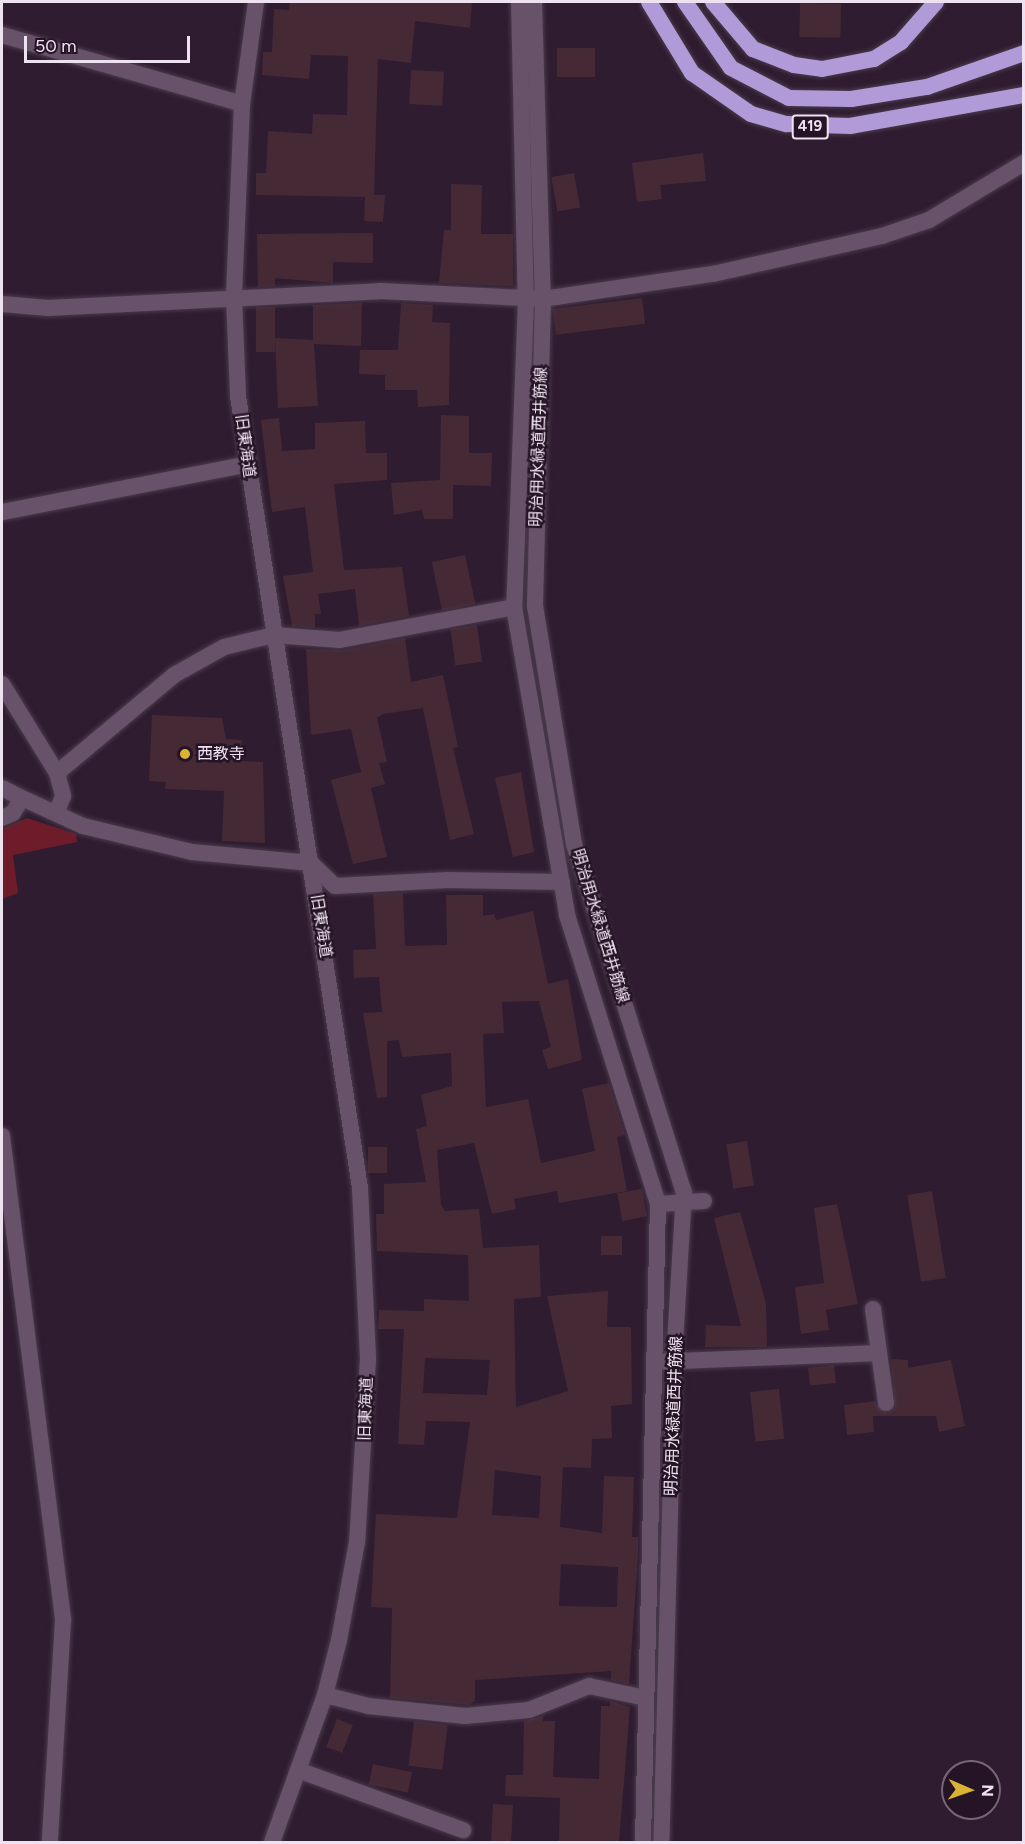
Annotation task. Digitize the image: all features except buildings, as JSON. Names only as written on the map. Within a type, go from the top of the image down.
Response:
[{"type":"highway","name":"419","points":[[649,2],[692,73],[751,114],[787,124],[850,126],[1023,95]]},
{"type":"highway","name":"419","points":[[685,2],[731,68],[789,98],[851,99],[927,87],[1023,52]]},
{"type":"highway","points":[[713,2],[753,48],[794,65],[822,69],[874,58],[901,42],[936,2]]},
{"type":"street","name":"旧東海道","points":[[256,2],[242,104],[234,296],[248,464],[360,1188],[368,1359],[357,1542],[325,1695],[272,1842]]},
{"type":"street","points":[[519,2],[526,301],[514,607],[567,915],[658,1204],[643,1842]]},
{"type":"street","name":"明治用水緑道西井筋線","points":[[534,2],[543,299],[538,628],[574,844],[684,1192],[674,1360],[661,1842]]},
{"type":"street","points":[[2,35],[242,104]]},
{"type":"street","points":[[2,304],[48,308],[234,296],[380,291],[526,301],[543,299],[713,274],[882,236],[929,220],[1023,163]]},
{"type":"street","points":[[2,512],[248,464]]},
{"type":"street","points":[[57,773],[174,675],[224,647],[274,635],[340,640],[514,607]]},
{"type":"street","points":[[2,684],[57,773],[63,796],[57,812]]},
{"type":"street","points":[[2,788],[83,826],[192,852],[311,863],[335,886],[448,880],[562,882]]},
{"type":"street","points":[[2,818],[13,813],[21,798]]},
{"type":"street","points":[[2,1136],[15,1260],[36,1377],[63,1620],[50,1842]]},
{"type":"street","points":[[658,1204],[683,1205],[704,1201]]},
{"type":"street","points":[[2,1271],[15,1260]]},
{"type":"street","points":[[873,1309],[885,1403]]},
{"type":"street","points":[[654,1362],[879,1353]]},
{"type":"street","points":[[325,1695],[368,1706],[465,1716],[529,1710],[589,1686],[646,1698]]},
{"type":"street","points":[[298,1770],[463,1830]]},
{"type":"shaded area","points":[[27,818],[76,834],[77,842],[13,855],[18,893],[2,899],[2,829]]},
{"type":"place","name":"西教寺","points":[[185,754]]}]
